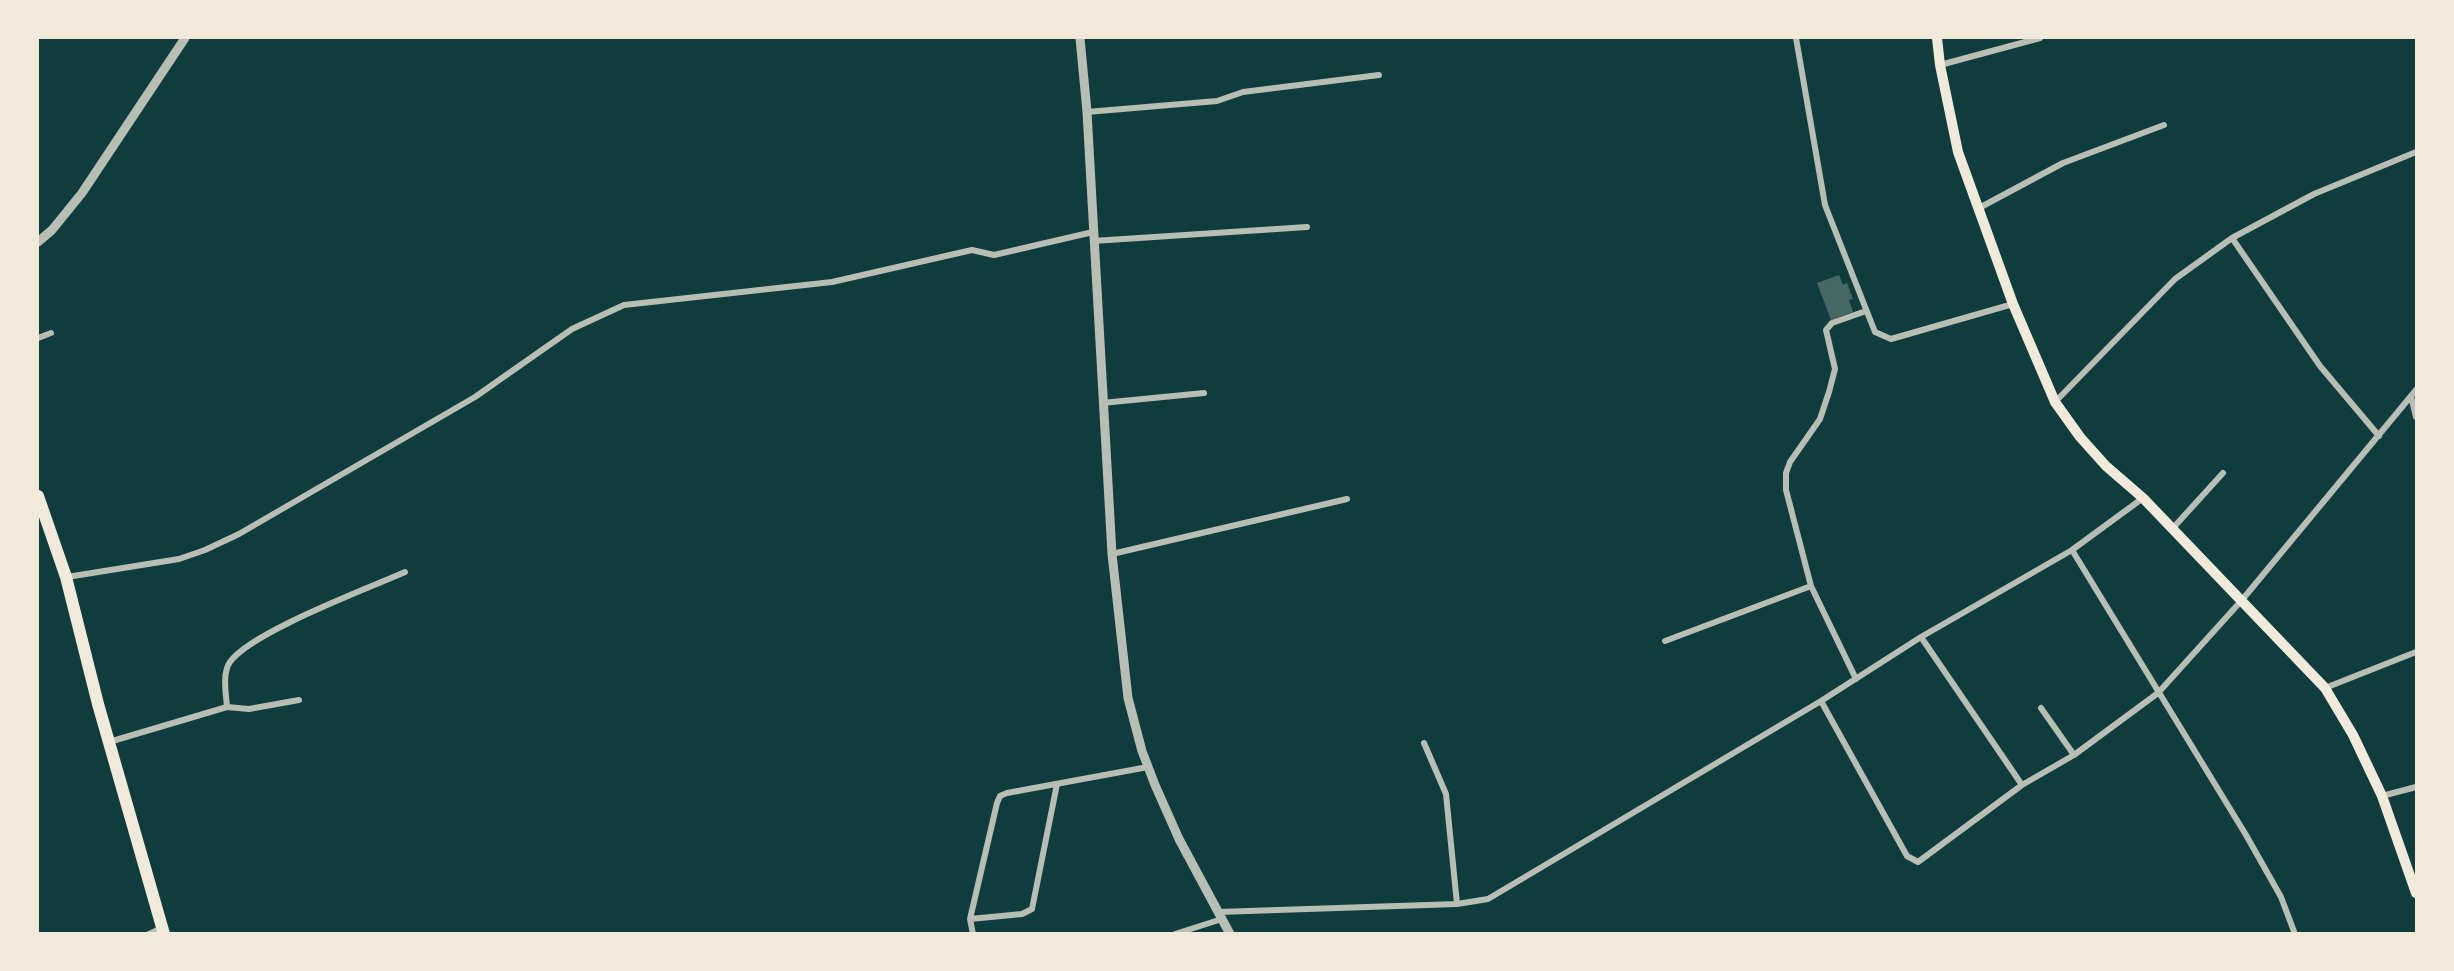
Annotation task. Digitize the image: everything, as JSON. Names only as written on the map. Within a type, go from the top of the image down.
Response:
[{"type":"highway","points":[[38,496],[66,577],[109,742],[164,931]]},
{"type":"main road","points":[[1937,38],[1940,65],[1958,152],[2013,304],[2055,402],[2086,444],[2106,466],[2143,498],[2325,688],[2353,735],[2382,796],[2416,893]]},
{"type":"street","points":[[38,242],[52,230],[82,193],[185,38]]},
{"type":"street","points":[[1080,38],[1087,112],[1112,554],[1128,698],[1148,767],[1179,839],[1230,933]]},
{"type":"street","points":[[1796,38],[1825,205],[1875,332],[1891,339],[2013,304]]},
{"type":"street","points":[[1940,65],[2040,38]]},
{"type":"street","points":[[1087,112],[1217,101],[1243,92],[1379,75]]},
{"type":"street","points":[[1979,208],[2063,163],[2164,125]]},
{"type":"street","points":[[2055,402],[2175,279],[2232,238],[2314,194],[2416,152]]},
{"type":"street","points":[[66,577],[179,559],[239,534],[475,397],[572,329],[624,305],[832,282],[972,250],[994,255],[1093,236],[1307,227]]},
{"type":"street","points":[[2232,238],[2320,366],[2379,436]]},
{"type":"street","points":[[1856,679],[1811,586],[1786,490],[1786,473],[1790,462],[1820,419],[1829,392],[1835,369],[1826,330],[1832,323],[1866,311]]},
{"type":"street","points":[[38,338],[51,333]]},
{"type":"street","points":[[1821,701],[1906,856],[1918,862],[2022,785],[2074,755],[2158,693],[2242,600],[2416,390]]},
{"type":"street","points":[[1102,403],[1204,393]]},
{"type":"street","points":[[2411,396],[2416,417]]},
{"type":"street","points":[[2172,528],[2223,473]]},
{"type":"street","points":[[1174,933],[1220,915],[1458,904],[1488,899],[1821,701],[1921,637],[2072,549],[2143,498]]},
{"type":"street","points":[[1112,554],[1347,499]]},
{"type":"street","points":[[2072,549],[2281,897],[2295,933]]},
{"type":"street","points":[[227,707],[225,692],[228,665],[241,651],[284,625],[405,572]]},
{"type":"street","points":[[1665,641],[1811,586]]},
{"type":"street","points":[[1921,637],[2022,785]]},
{"type":"street","points":[[2325,688],[2416,652]]},
{"type":"street","points":[[109,742],[227,707],[249,709],[299,700]]},
{"type":"street","points":[[2041,708],[2074,755]]},
{"type":"street","points":[[1424,743],[1446,794],[1458,904]]},
{"type":"street","points":[[973,933],[970,919],[1000,796],[1148,767]]},
{"type":"street","points":[[970,919],[1022,914],[1032,909],[1057,784]]},
{"type":"street","points":[[2382,796],[2416,787]]},
{"type":"street","points":[[149,933],[164,931]]},
{"type":"building","points":[[1839,275],[1843,285],[1847,283],[1853,299],[1849,300],[1853,312],[1831,320],[1817,283]]}]
